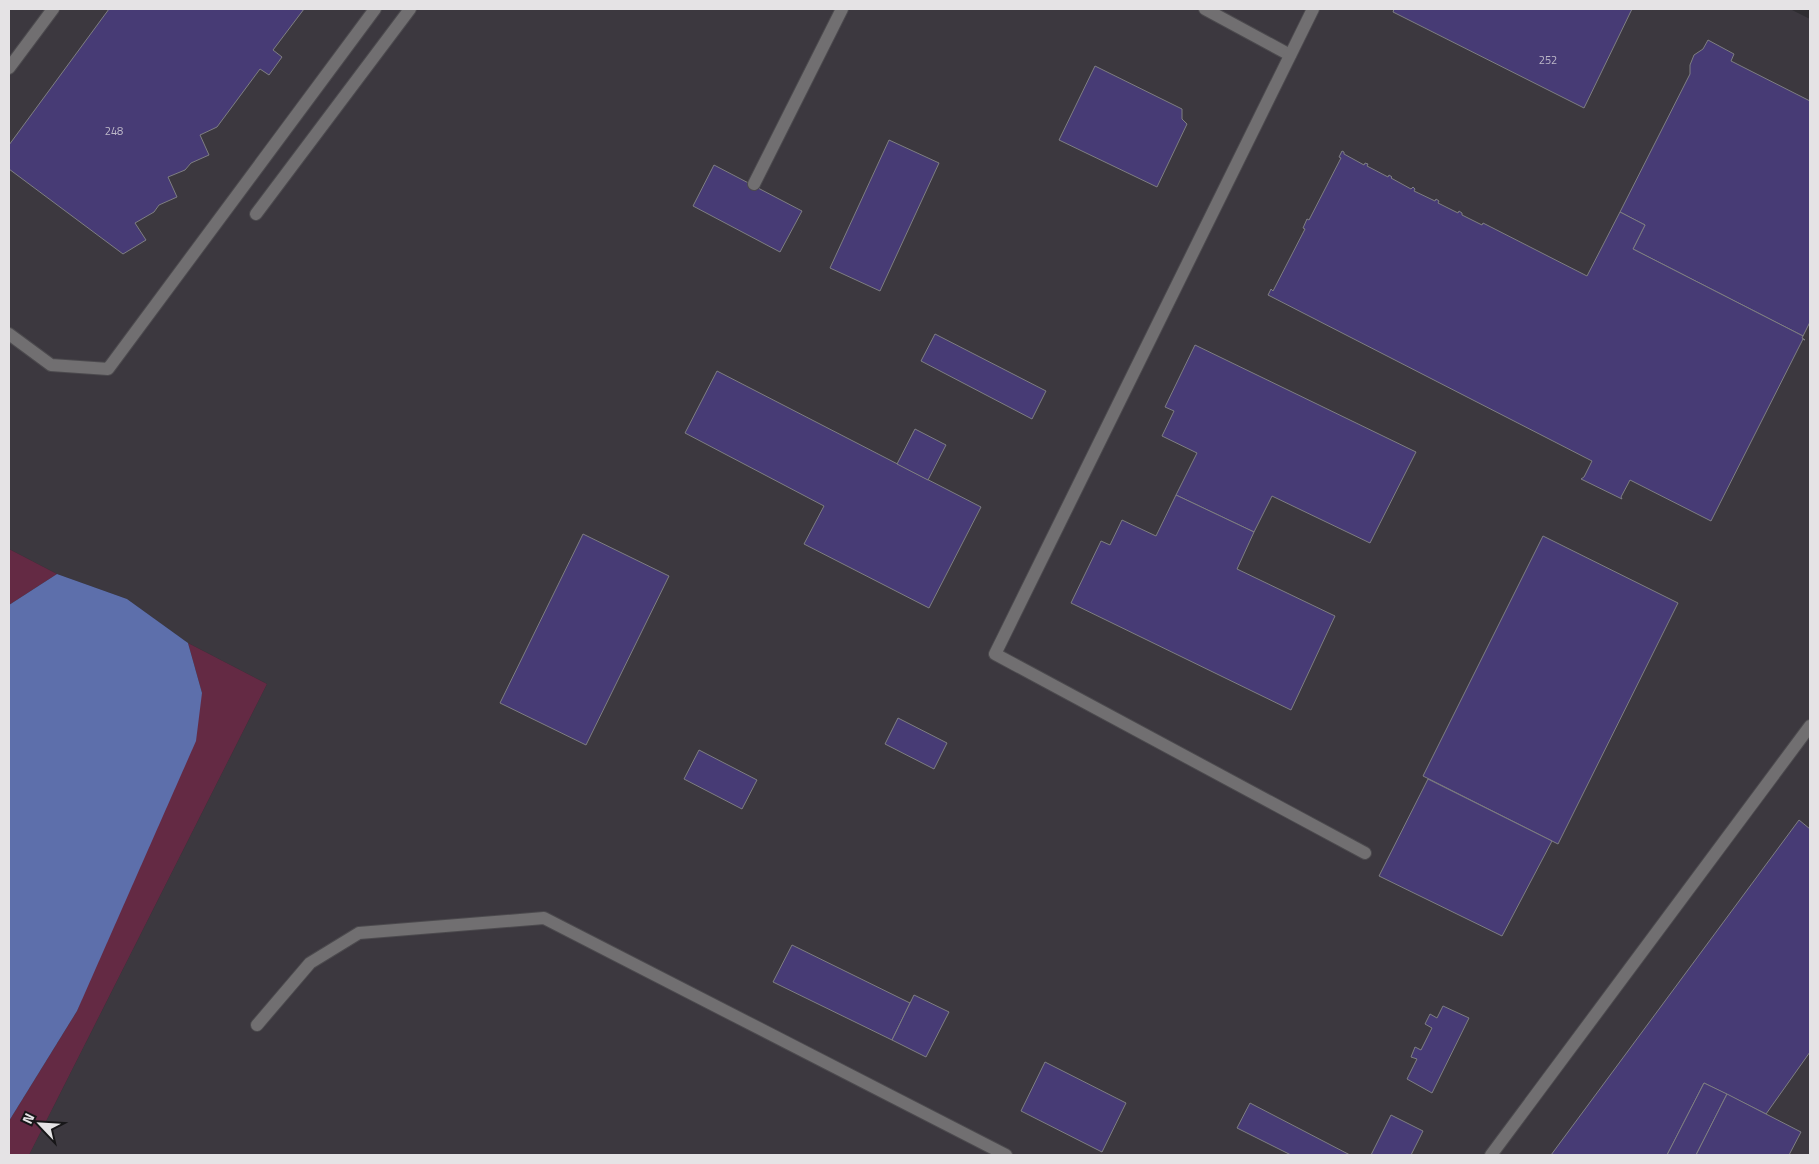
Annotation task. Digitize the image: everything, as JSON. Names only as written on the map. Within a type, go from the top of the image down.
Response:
[{"type":"lane","points":[[9,68],[53,9]]},
{"type":"lane","points":[[9,334],[51,364],[108,370],[375,9]]},
{"type":"lane","points":[[256,214],[410,9]]},
{"type":"lane","points":[[754,184],[842,9]]},
{"type":"lane","points":[[1205,9],[1290,55]]},
{"type":"lane","points":[[1313,9],[995,654],[1365,852]]},
{"type":"lane","points":[[1491,1155],[1810,726]]},
{"type":"lane","points":[[257,1025],[310,963],[359,933],[544,918],[1006,1155]]},
{"type":"shaded area","points":[[9,9],[1790,9],[1810,19],[1810,1155],[29,1155],[267,684],[188,643],[127,599],[57,574],[9,549]]},
{"type":"shaded area","points":[[9,549],[57,574],[9,605]]},
{"type":"shaded area","points":[[188,643],[267,684],[29,1155],[9,1155],[9,1121],[77,1011],[202,693]]},
{"type":"water","points":[[57,574],[127,599],[188,643],[202,693],[196,741],[77,1011],[9,1121],[9,605]]},
{"type":"building","points":[[109,9],[304,9],[273,50],[282,57],[269,75],[260,69],[217,127],[200,135],[209,155],[191,163],[185,170],[168,177],[177,197],[159,205],[154,212],[135,223],[146,240],[123,254],[9,169],[9,145]]},
{"type":"building","points":[[1394,9],[1632,9],[1584,108],[1393,12]]},
{"type":"building","points":[[1708,40],[1734,54],[1731,61],[1810,101],[1810,322],[1803,336],[1633,249],[1645,225],[1620,212],[1690,74],[1690,65],[1694,55],[1703,49]]},
{"type":"building","points":[[1095,66],[1182,109],[1182,119],[1187,124],[1157,187],[1059,140]]},
{"type":"building","points":[[889,140],[939,163],[880,291],[830,268]]},
{"type":"building","points":[[1342,151],[1344,154],[1364,165],[1365,163],[1368,164],[1367,166],[1388,177],[1389,175],[1411,189],[1413,187],[1414,191],[1435,201],[1436,199],[1439,201],[1438,203],[1458,213],[1459,211],[1462,215],[1482,225],[1483,223],[1587,276],[1620,212],[1645,225],[1633,249],[1803,336],[1802,338],[1805,340],[1803,339],[1711,521],[1630,480],[1621,497],[1622,499],[1581,479],[1584,477],[1592,461],[1268,295],[1271,289],[1273,291],[1305,229],[1303,228],[1307,219],[1309,220],[1341,158],[1339,157]]},
{"type":"building","points":[[714,165],[802,211],[780,252],[693,206]]},
{"type":"building","points":[[935,334],[1046,391],[1032,419],[921,361]]},
{"type":"building","points":[[1195,345],[1416,452],[1370,543],[1272,496],[1254,532],[1176,495],[1197,453],[1162,436],[1174,411],[1165,407]]},
{"type":"building","points":[[717,371],[981,507],[929,608],[804,544],[824,506],[685,433]]},
{"type":"building","points":[[915,429],[946,445],[928,480],[897,464]]},
{"type":"building","points":[[1176,495],[1254,532],[1237,569],[1335,616],[1291,710],[1071,603],[1101,541],[1110,545],[1122,520],[1156,536]]},
{"type":"building","points":[[583,534],[669,576],[586,745],[500,703]]},
{"type":"building","points":[[1543,536],[1678,603],[1558,844],[1423,776]]},
{"type":"building","points":[[898,718],[947,743],[934,769],[885,744]]},
{"type":"building","points":[[699,750],[757,780],[742,809],[684,779]]},
{"type":"building","points":[[1428,779],[1552,841],[1502,936],[1379,876]]},
{"type":"building","points":[[1799,820],[1810,829],[1810,1052],[1766,1114],[1704,1083],[1667,1155],[1551,1155]]},
{"type":"building","points":[[792,945],[910,1003],[892,1040],[773,982]]},
{"type":"building","points":[[914,995],[949,1012],[926,1057],[892,1040]]},
{"type":"building","points":[[1443,1006],[1469,1018],[1432,1093],[1407,1079],[1417,1059],[1411,1057],[1415,1047],[1421,1050],[1432,1028],[1425,1024],[1430,1014],[1437,1018]]},
{"type":"building","points":[[1045,1062],[1126,1103],[1102,1152],[1021,1111]]},
{"type":"building","points":[[1704,1083],[1727,1094],[1696,1155],[1667,1155]]},
{"type":"building","points":[[1727,1094],[1801,1132],[1789,1155],[1696,1155]]},
{"type":"building","points":[[1250,1103],[1350,1155],[1291,1155],[1237,1128]]},
{"type":"building","points":[[1391,1115],[1423,1131],[1411,1155],[1371,1155]]}]
